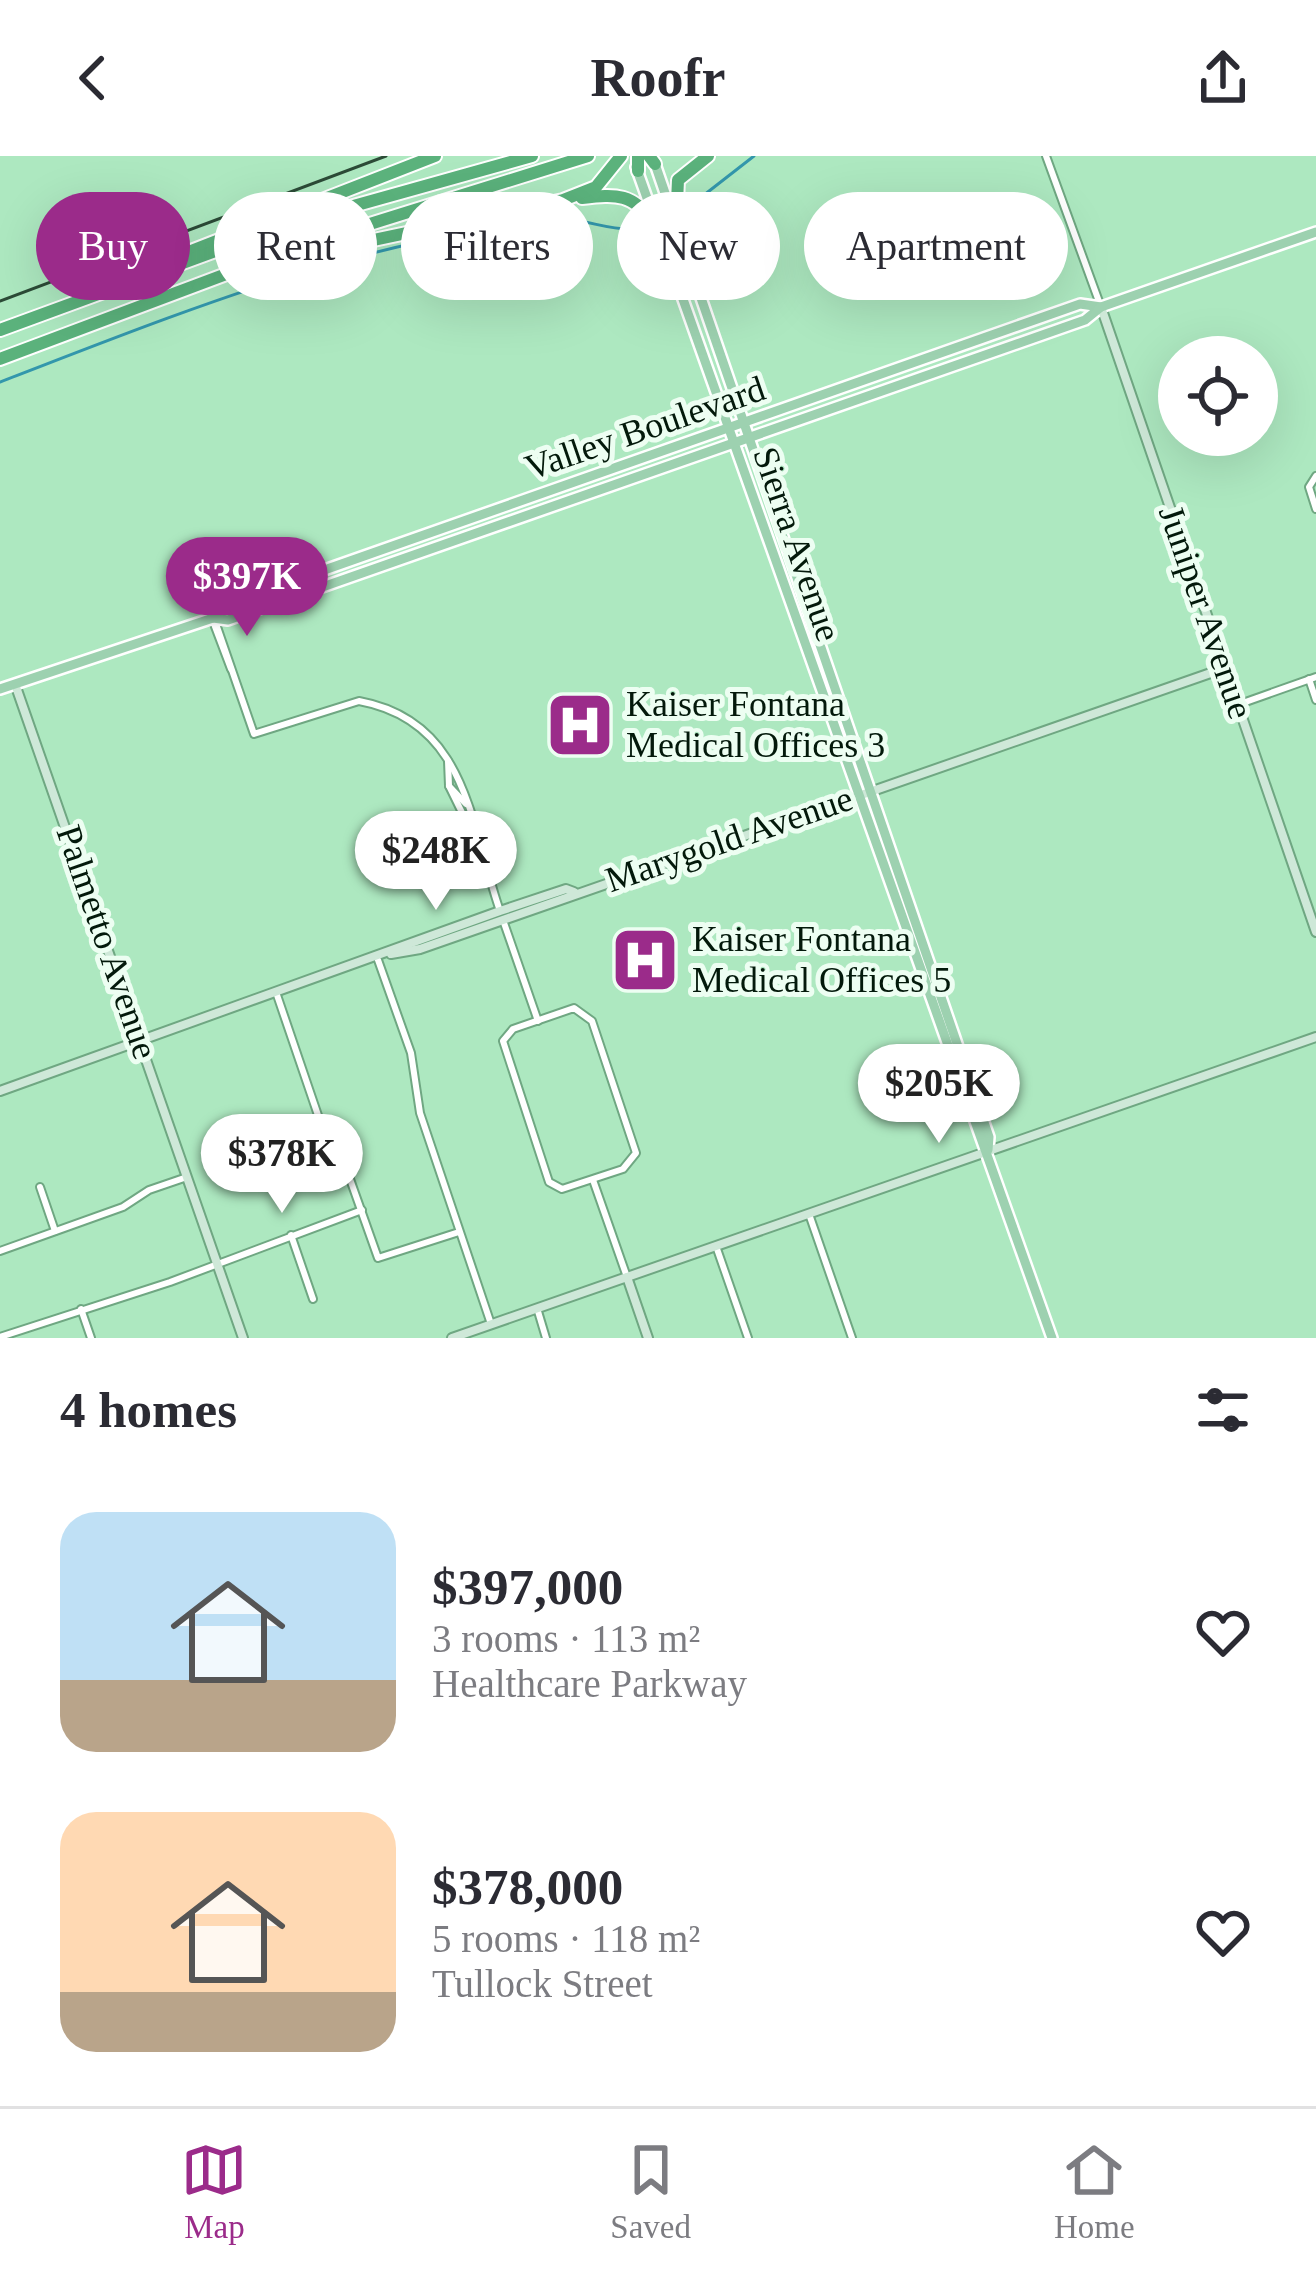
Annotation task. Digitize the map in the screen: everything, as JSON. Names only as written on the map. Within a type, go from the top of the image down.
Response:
[{"type":"highway","points":[[190,252],[435,156]]},
{"type":"highway","points":[[190,260],[290,224],[532,156]]},
{"type":"highway","points":[[377,223],[589,156]]},
{"type":"highway","points":[[580,192],[604,181],[621,156]]},
{"type":"highway","points":[[677,192],[678,180],[708,156]]},
{"type":"highway","points":[[0,359],[214,278]]},
{"type":"highway","points":[[0,330],[82,300]]},
{"type":"main road","name":"Sierra Avenue","points":[[652,159],[664,192]]},
{"type":"main road","name":"Sierra Avenue","points":[[636,161],[646,192]]},
{"type":"main road","name":"Valley Boulevard","points":[[0,689],[213,618],[228,620],[384,566],[1084,320],[1101,307],[1316,232]]},
{"type":"main road","name":"Sierra Avenue","points":[[683,300],[978,1141],[988,1151]]},
{"type":"main road","name":"Sierra Avenue","points":[[701,300],[989,1137],[988,1151],[1052,1338]]},
{"type":"main road","name":"Valley Boulevard","points":[[213,618],[225,605],[1080,304],[1101,307]]},
{"type":"main road","points":[[384,566],[426,534]]},
{"type":"main road","points":[[911,953],[918,952],[946,1012]]},
{"type":"street","name":"Juniper Avenue","points":[[1046,156],[1316,932]]},
{"type":"street","points":[[1315,477],[1309,488],[1316,509]]},
{"type":"street","points":[[213,618],[254,734],[345,703],[367,702],[430,733],[456,769],[474,836]]},
{"type":"street","name":"Marygold Avenue","points":[[502,916],[1225,668]]},
{"type":"street","points":[[1237,705],[1312,678],[1316,700]]},
{"type":"street","name":"Palmetto Avenue","points":[[15,684],[243,1338]]},
{"type":"street","points":[[448,761],[449,786],[474,836],[538,1021]]},
{"type":"street","points":[[449,786],[469,805]]},
{"type":"street","points":[[0,1091],[502,916]]},
{"type":"street","points":[[391,954],[420,949],[502,916]]},
{"type":"street","points":[[378,960],[411,1053],[419,1113],[491,1324]]},
{"type":"street","points":[[277,994],[322,1126],[343,1160],[378,1258],[459,1232]]},
{"type":"street","points":[[581,1010],[592,1021],[636,1153],[629,1166],[593,1180],[565,1189],[549,1182],[503,1045],[508,1032],[581,1010]]},
{"type":"street","points":[[452,1338],[1316,1037]]},
{"type":"street","points":[[0,1251],[187,1177]]},
{"type":"street","points":[[593,1180],[648,1338]]},
{"type":"street","points":[[40,1187],[55,1231]]},
{"type":"street","points":[[0,1337],[218,1265],[362,1210]]},
{"type":"street","points":[[809,1214],[852,1338]]},
{"type":"street","points":[[290,1235],[313,1299]]},
{"type":"street","points":[[716,1246],[748,1338]]},
{"type":"street","points":[[536,1308],[546,1338]]},
{"type":"street","points":[[81,1309],[91,1338]]},
{"type":"waterway","points":[[708,192],[754,156]]},
{"type":"waterway","points":[[0,382],[205,304],[345,260],[487,229],[560,220],[617,228]]},
{"type":"railway","points":[[0,301],[386,156]]},
{"type":"place","name":"Kaiser Fontana Medical Offices 3","points":[[580,725]]},
{"type":"place","name":"Kaiser Fontana Medical Offices 5","points":[[645,960]]}]
